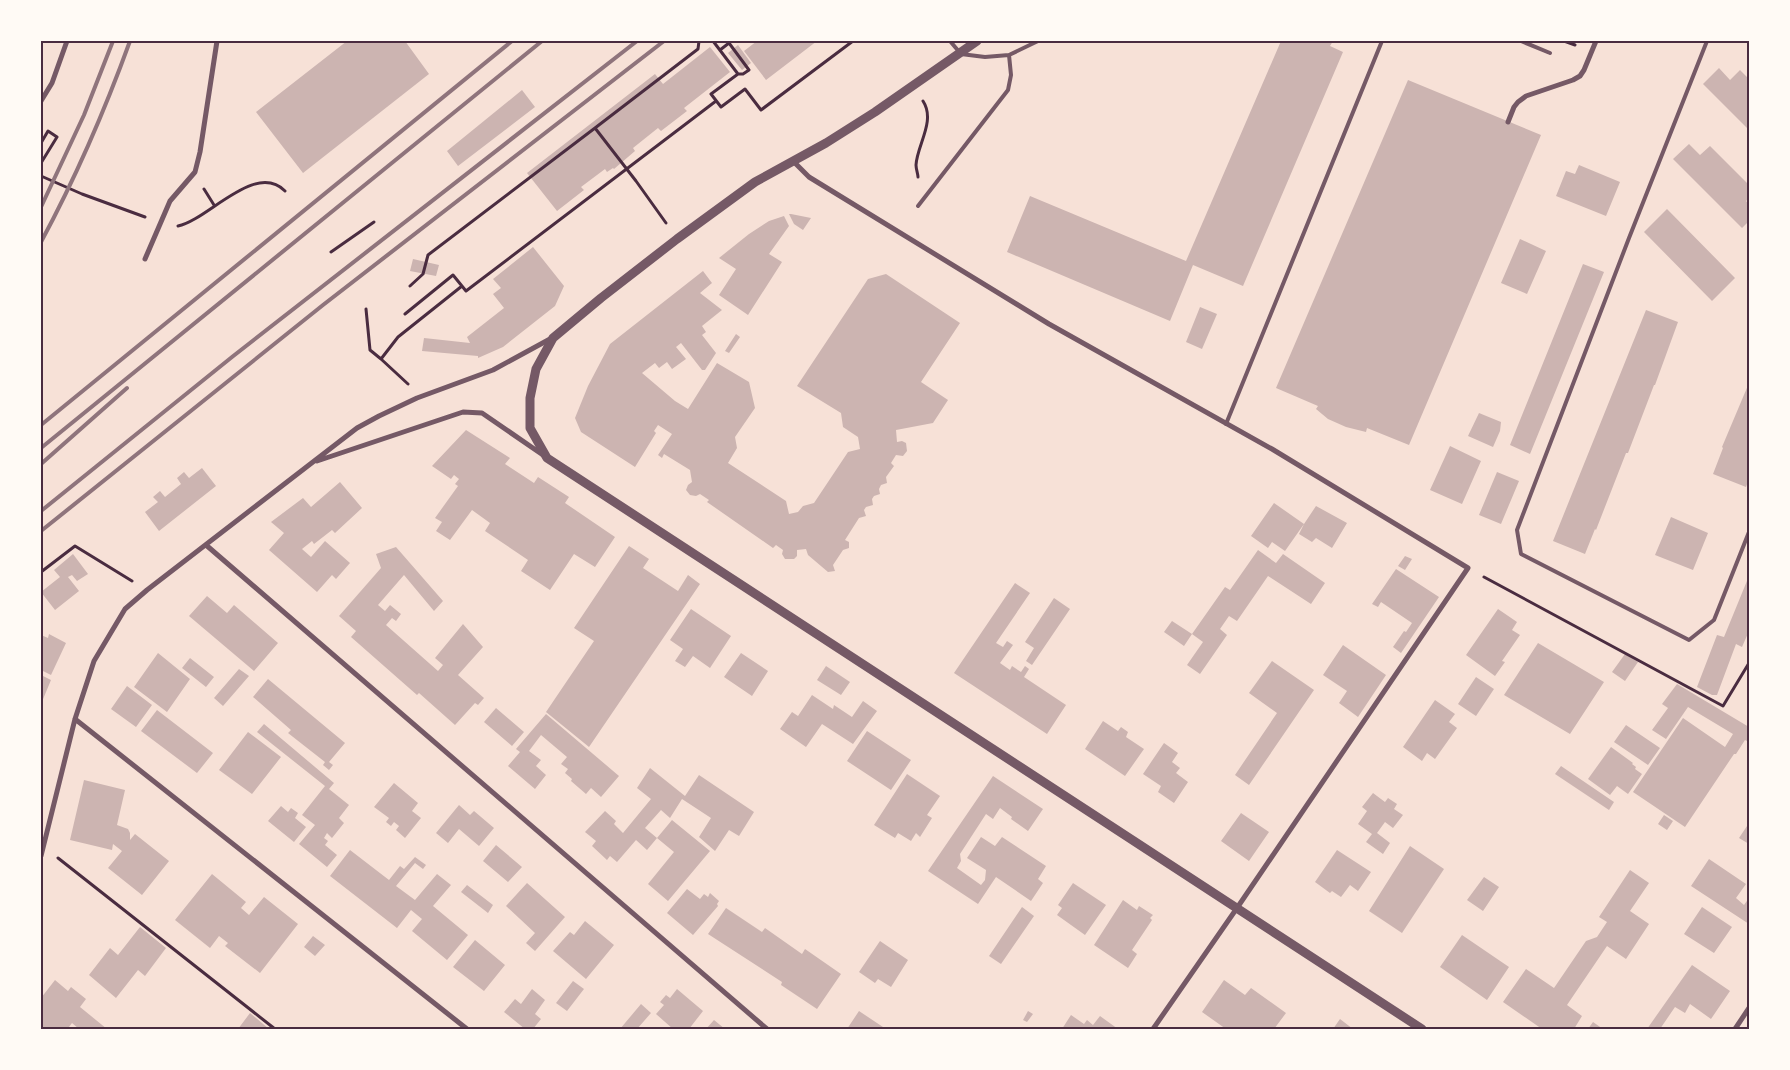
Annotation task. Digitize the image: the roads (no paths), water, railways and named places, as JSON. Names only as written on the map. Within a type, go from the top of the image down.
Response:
[{"type":"street","points":[[41,101],[52,83],[67,41]]},
{"type":"street","points":[[145,259],[170,200],[195,172],[200,152],[217,41]]},
{"type":"street","points":[[41,856],[75,719],[94,661],[125,609],[357,428],[418,398],[493,370],[553,338],[677,238],[755,182],[826,143],[977,41]]},
{"type":"street","points":[[1508,122],[1514,107],[1526,96],[1580,76],[1596,41]]},
{"type":"street","points":[[793,161],[809,177],[1049,324],[1347,494],[1468,568],[1153,1029]]},
{"type":"street","points":[[547,458],[530,428],[530,398],[536,369],[553,338]]},
{"type":"street","points":[[312,463],[463,412],[482,413],[547,458],[1422,1029]]},
{"type":"street","points":[[206,545],[767,1029]]},
{"type":"street","points":[[75,719],[467,1029]]},
{"type":"street","points":[[1735,1029],[1749,1008]]},
{"type":"lane","points":[[950,41],[960,54],[985,57],[1009,55],[1038,41]]},
{"type":"lane","points":[[1226,424],[1382,41]]},
{"type":"lane","points":[[1521,41],[1550,54]]},
{"type":"lane","points":[[1707,41],[1517,530],[1521,554],[1689,640],[1714,620],[1749,532]]},
{"type":"lane","points":[[918,206],[1008,90],[1011,75],[1009,55]]},
{"type":"railway","points":[[41,207],[84,115],[113,41]]},
{"type":"railway","points":[[41,242],[89,143],[130,41]]},
{"type":"railway","points":[[41,425],[512,41]]},
{"type":"railway","points":[[41,448],[542,41]]},
{"type":"railway","points":[[41,511],[232,357],[637,41]]},
{"type":"railway","points":[[41,531],[323,305],[664,41]]},
{"type":"railway","points":[[41,464],[127,388]]}]
